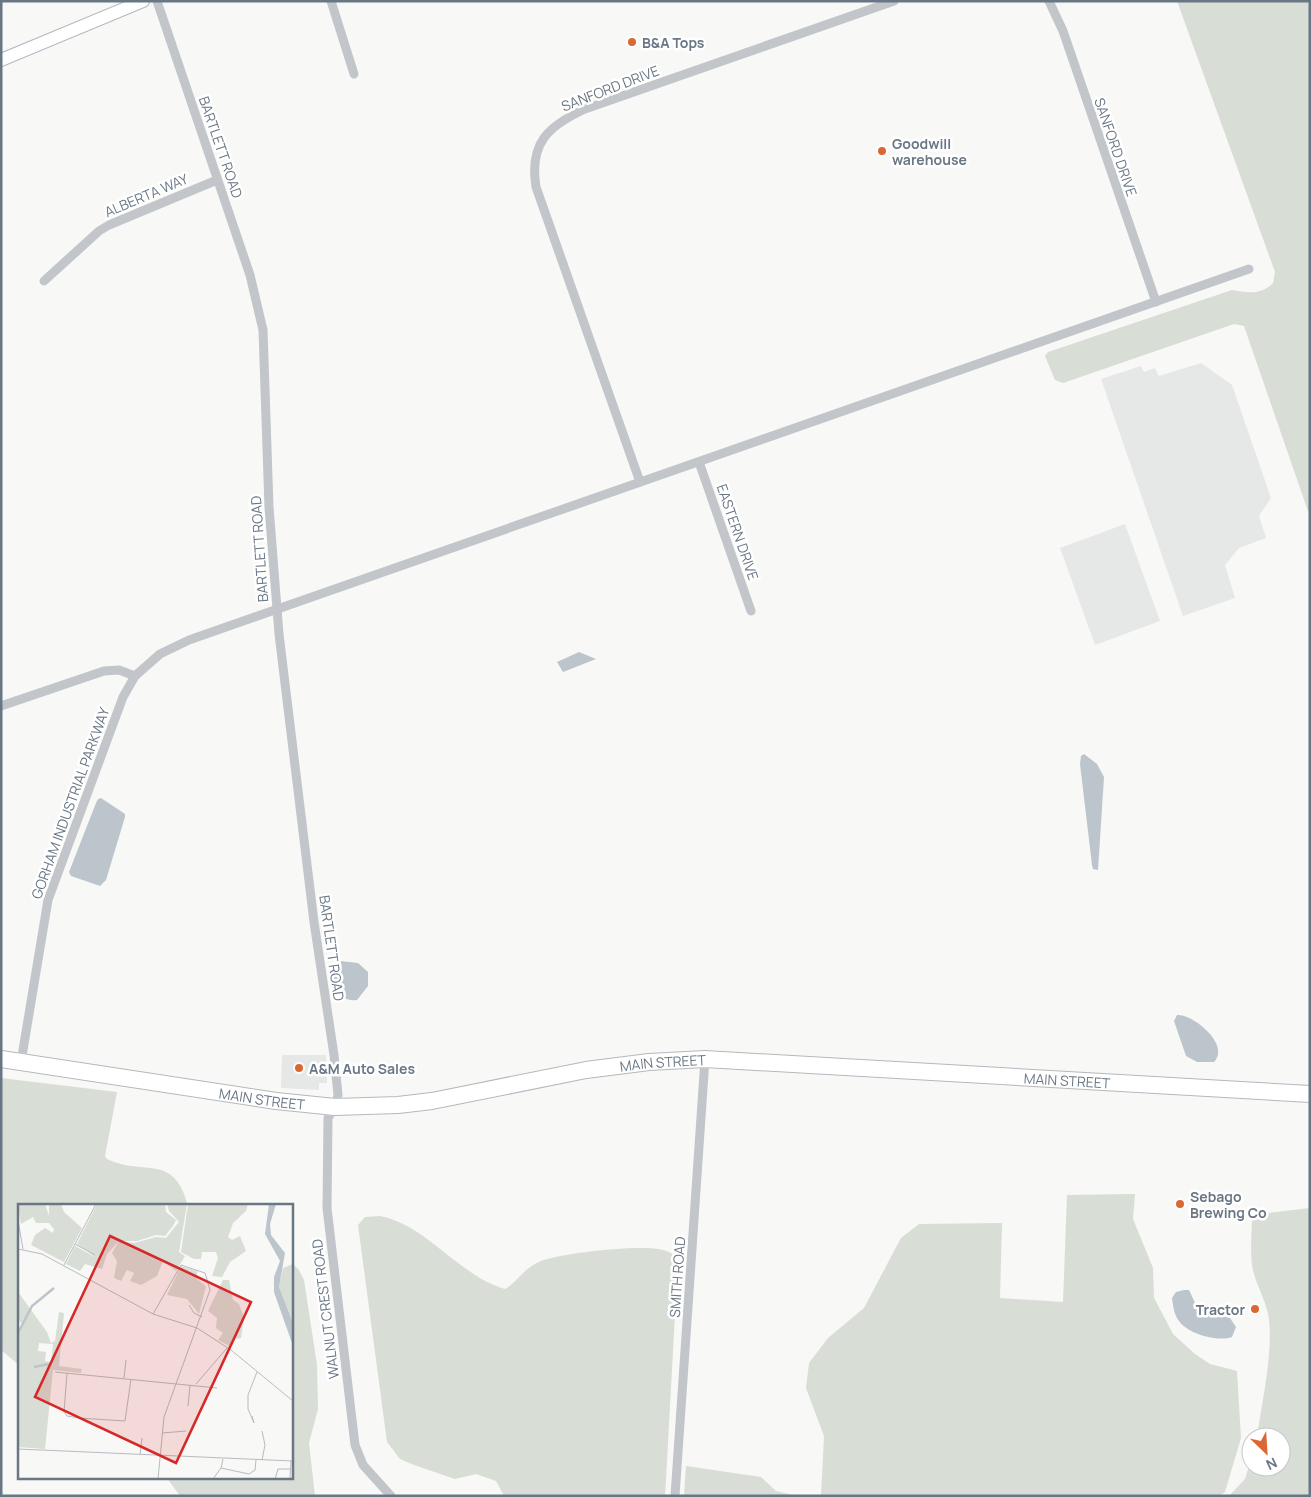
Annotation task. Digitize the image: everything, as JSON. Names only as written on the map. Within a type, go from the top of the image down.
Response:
[{"type":"highway","name":"MAIN STREET","points":[[1,1059],[291,1103],[335,1107],[398,1105],[432,1101],[586,1070],[649,1062],[705,1059],[1310,1094]]},
{"type":"street","points":[[1,60],[143,1]]},
{"type":"street","name":"BARTLETT ROAD","points":[[157,1],[250,276],[263,330],[270,520],[277,609],[314,922],[334,1054],[338,1095],[335,1107]]},
{"type":"street","points":[[331,1],[354,74]]},
{"type":"street","name":"SANFORD DRIVE","points":[[640,482],[536,186],[534,168],[542,141],[555,126],[585,110],[894,1]]},
{"type":"street","name":"SANFORD DRIVE","points":[[1049,1],[1063,32],[1156,302]]},
{"type":"street","name":"ALBERTA WAY","points":[[44,281],[108,224],[217,180]]},
{"type":"street","name":"GORHAM INDUSTRIAL PARKWAY","points":[[21,1062],[48,900],[53,884],[123,697],[135,676],[160,654],[174,646],[277,609],[1249,269]]},
{"type":"street","name":"EASTERN DRIVE","points":[[699,462],[751,611]]},
{"type":"street","points":[[1,706],[104,671],[118,670],[135,676]]},
{"type":"street","name":"SMITH ROAD","points":[[675,1496],[705,1059]]},
{"type":"street","name":"WALNUT CREST ROAD","points":[[335,1107],[328,1118],[327,1208],[354,1437],[358,1456],[363,1465],[391,1496]]},
{"type":"shaded area","points":[[1177,1],[1310,1],[1310,517],[1244,326],[1234,324],[1063,383],[1055,380],[1045,356],[1048,352],[1232,290],[1259,291],[1264,290],[1273,283],[1275,272]]},
{"type":"shaded area","points":[[1201,363],[1232,385],[1271,498],[1259,516],[1266,538],[1239,548],[1225,565],[1235,598],[1183,616],[1101,379],[1141,366],[1144,372],[1155,368],[1159,376]]},
{"type":"shaded area","points":[[1125,524],[1160,621],[1095,645],[1060,548]]},
{"type":"shaded area","points":[[579,652],[596,659],[563,672],[557,662]]},
{"type":"shaded area","points":[[1084,754],[1097,764],[1104,777],[1098,870],[1093,869],[1092,865],[1080,764],[1081,756]]},
{"type":"shaded area","points":[[101,798],[125,814],[125,817],[106,880],[100,886],[71,876],[69,872],[96,803]]},
{"type":"shaded area","points":[[340,961],[358,963],[368,972],[368,986],[357,1000],[346,999],[335,988],[331,972]]},
{"type":"shaded area","points":[[1177,1015],[1191,1019],[1207,1031],[1217,1047],[1218,1055],[1214,1062],[1197,1062],[1186,1056],[1174,1021]]},
{"type":"shaded area","points":[[282,1055],[326,1055],[327,1083],[319,1083],[319,1090],[281,1088]]},
{"type":"shaded area","points":[[1,1078],[117,1092],[105,1156],[107,1159],[121,1164],[166,1172],[175,1178],[182,1189],[187,1204],[18,1204],[18,1364],[1,1350]]},
{"type":"shaded area","points":[[1135,1194],[1133,1219],[1153,1268],[1154,1298],[1173,1334],[1195,1354],[1210,1364],[1237,1371],[1241,1438],[1225,1492],[1219,1496],[821,1496],[824,1436],[806,1388],[809,1363],[828,1338],[864,1308],[901,1238],[919,1224],[1002,1223],[1000,1298],[1063,1302],[1067,1195]]},
{"type":"shaded area","points":[[1310,1208],[1310,1496],[1229,1496],[1246,1477],[1291,1477],[1291,1427],[1259,1427],[1270,1348],[1270,1333],[1268,1312],[1252,1265],[1252,1215]]},
{"type":"shaded area","points":[[380,1216],[397,1221],[413,1229],[473,1273],[505,1289],[535,1264],[566,1255],[602,1250],[652,1248],[674,1255],[678,1261],[665,1496],[504,1496],[496,1481],[476,1474],[455,1479],[400,1459],[387,1442],[358,1225],[365,1217]]},
{"type":"shaded area","points":[[292,1263],[299,1270],[304,1280],[317,1365],[318,1409],[309,1443],[315,1496],[180,1496],[168,1480],[292,1480]]},
{"type":"shaded area","points":[[1189,1290],[1197,1307],[1209,1313],[1230,1318],[1236,1327],[1232,1337],[1211,1338],[1183,1326],[1176,1316],[1172,1298],[1176,1292]]},
{"type":"shaded area","points":[[686,1466],[761,1477],[776,1491],[797,1496],[684,1496]]},
{"type":"place","name":"B&A Tops","points":[[632,42]]},
{"type":"place","name":"Goodwill warehouse","points":[[882,151]]},
{"type":"place","name":"A&M Auto Sales","points":[[299,1068]]},
{"type":"place","name":"Sebago Brewing Co","points":[[1180,1204]]},
{"type":"place","name":"Tractor","points":[[1255,1309]]}]
